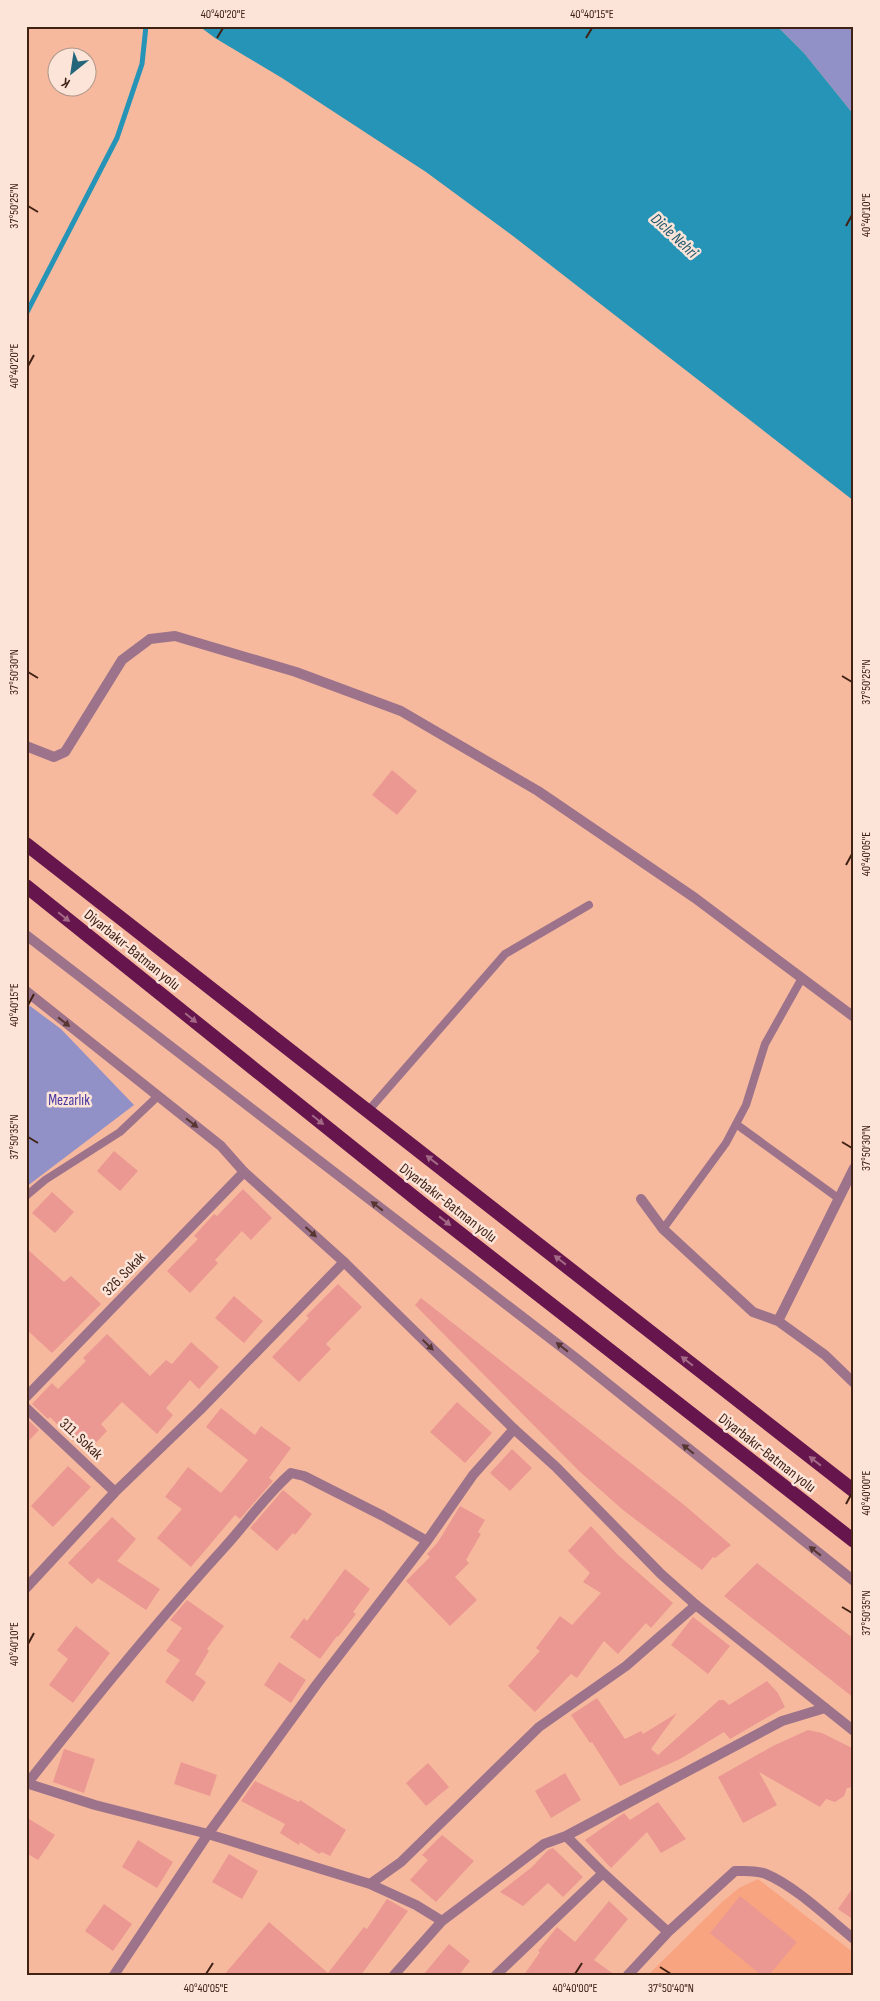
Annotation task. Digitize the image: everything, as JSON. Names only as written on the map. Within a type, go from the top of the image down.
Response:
[{"type":"highway","name":"Diyarbakır-Batman yolu","points":[[26,844],[854,1491]]},
{"type":"highway","name":"Diyarbakır-Batman yolu","points":[[26,886],[425,1206],[854,1541]]},
{"type":"street","points":[[26,746],[54,758],[65,752],[122,660],[150,638],[175,636],[288,669],[401,711],[538,791],[695,898],[854,1017]]},
{"type":"street","points":[[26,935],[576,1359],[854,1581]]},
{"type":"street","points":[[26,991],[221,1146],[244,1172],[344,1262],[514,1429],[556,1467],[661,1574],[696,1605],[854,1731]]},
{"type":"street","points":[[778,1320],[854,1168]]},
{"type":"street","name":"326. Sokak","points":[[26,1397],[244,1172]]},
{"type":"street","points":[[641,1199],[663,1229],[754,1312],[778,1320],[825,1355],[854,1383]]},
{"type":"street","points":[[26,1588],[115,1492],[200,1410],[344,1262]]},
{"type":"street","name":"311. Sokak","points":[[26,1408],[115,1492]]},
{"type":"street","points":[[114,1975],[208,1834],[317,1684],[426,1541],[473,1475],[514,1429]]},
{"type":"street","points":[[426,1541],[383,1516],[322,1485],[304,1476],[291,1473],[272,1490],[231,1540],[164,1614],[27,1784],[94,1805],[208,1834],[370,1884],[416,1905],[442,1921]]},
{"type":"street","points":[[370,1884],[401,1862],[539,1727],[626,1666],[696,1605]]},
{"type":"street","points":[[394,1975],[442,1921],[544,1844],[566,1836],[782,1721],[825,1708]]},
{"type":"street","points":[[566,1836],[603,1873],[668,1932]]},
{"type":"street","points":[[628,1975],[668,1932],[735,1871],[752,1871],[766,1874],[784,1884],[854,1939]]},
{"type":"street","points":[[496,1975],[603,1873]]},
{"type":"lane","points":[[368,1111],[505,954],[589,906]]},
{"type":"lane","points":[[663,1229],[726,1143],[746,1105],[765,1044],[802,978]]},
{"type":"lane","points":[[26,1196],[58,1171],[120,1132],[158,1096]]},
{"type":"lane","points":[[736,1124],[838,1198]]},
{"type":"shaded area","points":[[758,1879],[854,1953],[854,1975],[648,1975],[722,1902],[739,1888]]},
{"type":"green space","points":[[777,26],[854,26],[854,115],[804,53]]},
{"type":"green space","name":"Mezarlık","points":[[26,1003],[61,1029],[134,1105],[26,1187]]},
{"type":"water","name":"Dicle Nehri","points":[[199,26],[777,26],[804,53],[854,115],[854,501],[513,236],[426,172]]},
{"type":"building","points":[[392,770],[417,791],[397,815],[372,795]]},
{"type":"building","points":[[114,1151],[138,1171],[120,1191],[97,1171]]},
{"type":"building","points":[[243,1189],[272,1218],[251,1240],[242,1231],[215,1260],[218,1263],[190,1293],[167,1271],[198,1239],[194,1236],[214,1214],[217,1216]]},
{"type":"building","points":[[52,1192],[74,1212],[55,1233],[32,1213]]},
{"type":"building","points":[[26,1248],[64,1282],[71,1276],[101,1304],[52,1353],[26,1329]]},
{"type":"building","points":[[338,1284],[362,1307],[326,1344],[331,1349],[299,1382],[272,1357],[309,1318],[306,1316]]},
{"type":"building","points":[[234,1296],[263,1321],[244,1343],[215,1318]]},
{"type":"building","points":[[421,1298],[683,1504],[731,1545],[715,1558],[713,1557],[702,1570],[623,1510],[579,1471],[415,1305]]},
{"type":"building","points":[[107,1334],[150,1376],[166,1360],[172,1364],[191,1342],[219,1367],[199,1389],[190,1380],[166,1408],[173,1415],[157,1434],[122,1402],[101,1424],[107,1431],[88,1451],[60,1424],[59,1426],[50,1417],[48,1419],[32,1404],[52,1383],[58,1389],[86,1361],[83,1358]]},
{"type":"building","points":[[457,1402],[492,1433],[465,1463],[430,1432]]},
{"type":"building","points":[[221,1408],[255,1435],[261,1426],[291,1448],[269,1478],[273,1481],[240,1519],[235,1515],[191,1567],[157,1538],[182,1509],[165,1497],[188,1467],[221,1493],[248,1460],[206,1427]]},
{"type":"building","points":[[26,1418],[39,1430],[26,1444]]},
{"type":"building","points":[[512,1449],[532,1468],[510,1491],[490,1473]]},
{"type":"building","points":[[68,1466],[91,1487],[53,1527],[31,1506]]},
{"type":"building","points":[[283,1490],[312,1514],[295,1535],[293,1533],[277,1551],[250,1528]]},
{"type":"building","points":[[460,1506],[485,1520],[478,1532],[481,1534],[466,1560],[469,1563],[455,1577],[477,1600],[450,1626],[406,1581],[430,1557],[427,1554],[438,1542]]},
{"type":"building","points":[[112,1517],[136,1539],[117,1561],[160,1589],[146,1610],[98,1578],[92,1584],[68,1563]]},
{"type":"building","points":[[591,1526],[617,1554],[673,1603],[651,1628],[646,1623],[618,1654],[604,1641],[577,1678],[571,1674],[535,1712],[508,1686],[540,1651],[536,1648],[560,1616],[572,1625],[601,1593],[583,1582],[590,1573],[568,1551]]},
{"type":"building","points":[[757,1563],[854,1639],[854,1698],[724,1596]]},
{"type":"building","points":[[345,1569],[370,1589],[353,1612],[356,1614],[320,1659],[290,1637],[304,1618],[307,1621]]},
{"type":"building","points":[[187,1600],[224,1626],[207,1649],[209,1651],[195,1674],[206,1682],[193,1702],[165,1682],[180,1660],[166,1651],[182,1628],[170,1620]]},
{"type":"building","points":[[693,1617],[730,1646],[708,1674],[671,1645]]},
{"type":"building","points":[[76,1626],[110,1653],[73,1703],[49,1685],[68,1659],[57,1650]]},
{"type":"building","points":[[279,1662],[306,1680],[291,1703],[264,1685]]},
{"type":"building","points":[[767,1681],[778,1693],[785,1707],[730,1739],[724,1732],[680,1759],[620,1786],[592,1742],[590,1743],[571,1715],[597,1698],[625,1739],[641,1731],[643,1734],[677,1713],[651,1749],[658,1755],[719,1700],[724,1700],[729,1705]]},
{"type":"building","points":[[808,1730],[822,1733],[854,1749],[854,1787],[847,1788],[844,1796],[835,1802],[826,1799],[820,1807],[759,1772],[777,1805],[743,1823],[718,1777],[773,1746]]},
{"type":"building","points":[[64,1749],[95,1759],[84,1793],[53,1782]]},
{"type":"building","points":[[181,1762],[217,1775],[210,1796],[174,1784]]},
{"type":"building","points":[[428,1763],[449,1787],[426,1806],[406,1783]]},
{"type":"building","points":[[565,1773],[581,1800],[551,1818],[535,1791]]},
{"type":"building","points":[[255,1781],[299,1802],[300,1800],[346,1830],[330,1856],[322,1852],[319,1854],[300,1842],[299,1845],[280,1833],[285,1824],[241,1801]]},
{"type":"building","points":[[658,1802],[686,1839],[661,1853],[647,1832],[611,1868],[585,1840],[624,1813],[630,1820]]},
{"type":"building","points":[[26,1817],[55,1835],[38,1860],[26,1853]]},
{"type":"building","points":[[442,1835],[474,1861],[436,1902],[410,1880],[428,1860],[422,1855]]},
{"type":"building","points":[[138,1840],[173,1862],[157,1888],[122,1867]]},
{"type":"building","points":[[553,1848],[583,1877],[563,1897],[548,1883],[523,1906],[500,1892],[532,1867],[548,1850]]},
{"type":"building","points":[[229,1854],[258,1871],[242,1899],[212,1882]]},
{"type":"building","points":[[854,1886],[854,1920],[838,1909]]},
{"type":"building","points":[[740,1896],[797,1942],[769,1975],[761,1975],[710,1933]]},
{"type":"building","points":[[387,1899],[408,1911],[361,1975],[224,1975],[269,1922],[328,1973],[364,1927],[367,1929]]},
{"type":"building","points":[[609,1901],[628,1919],[594,1960],[615,1975],[524,1975],[540,1952],[538,1951],[557,1927],[575,1942]]},
{"type":"building","points":[[104,1904],[132,1924],[113,1951],[85,1931]]},
{"type":"building","points":[[449,1944],[470,1961],[459,1975],[423,1975]]},
{"type":"waterway","points":[[26,314],[117,138],[142,64],[146,26]]}]
